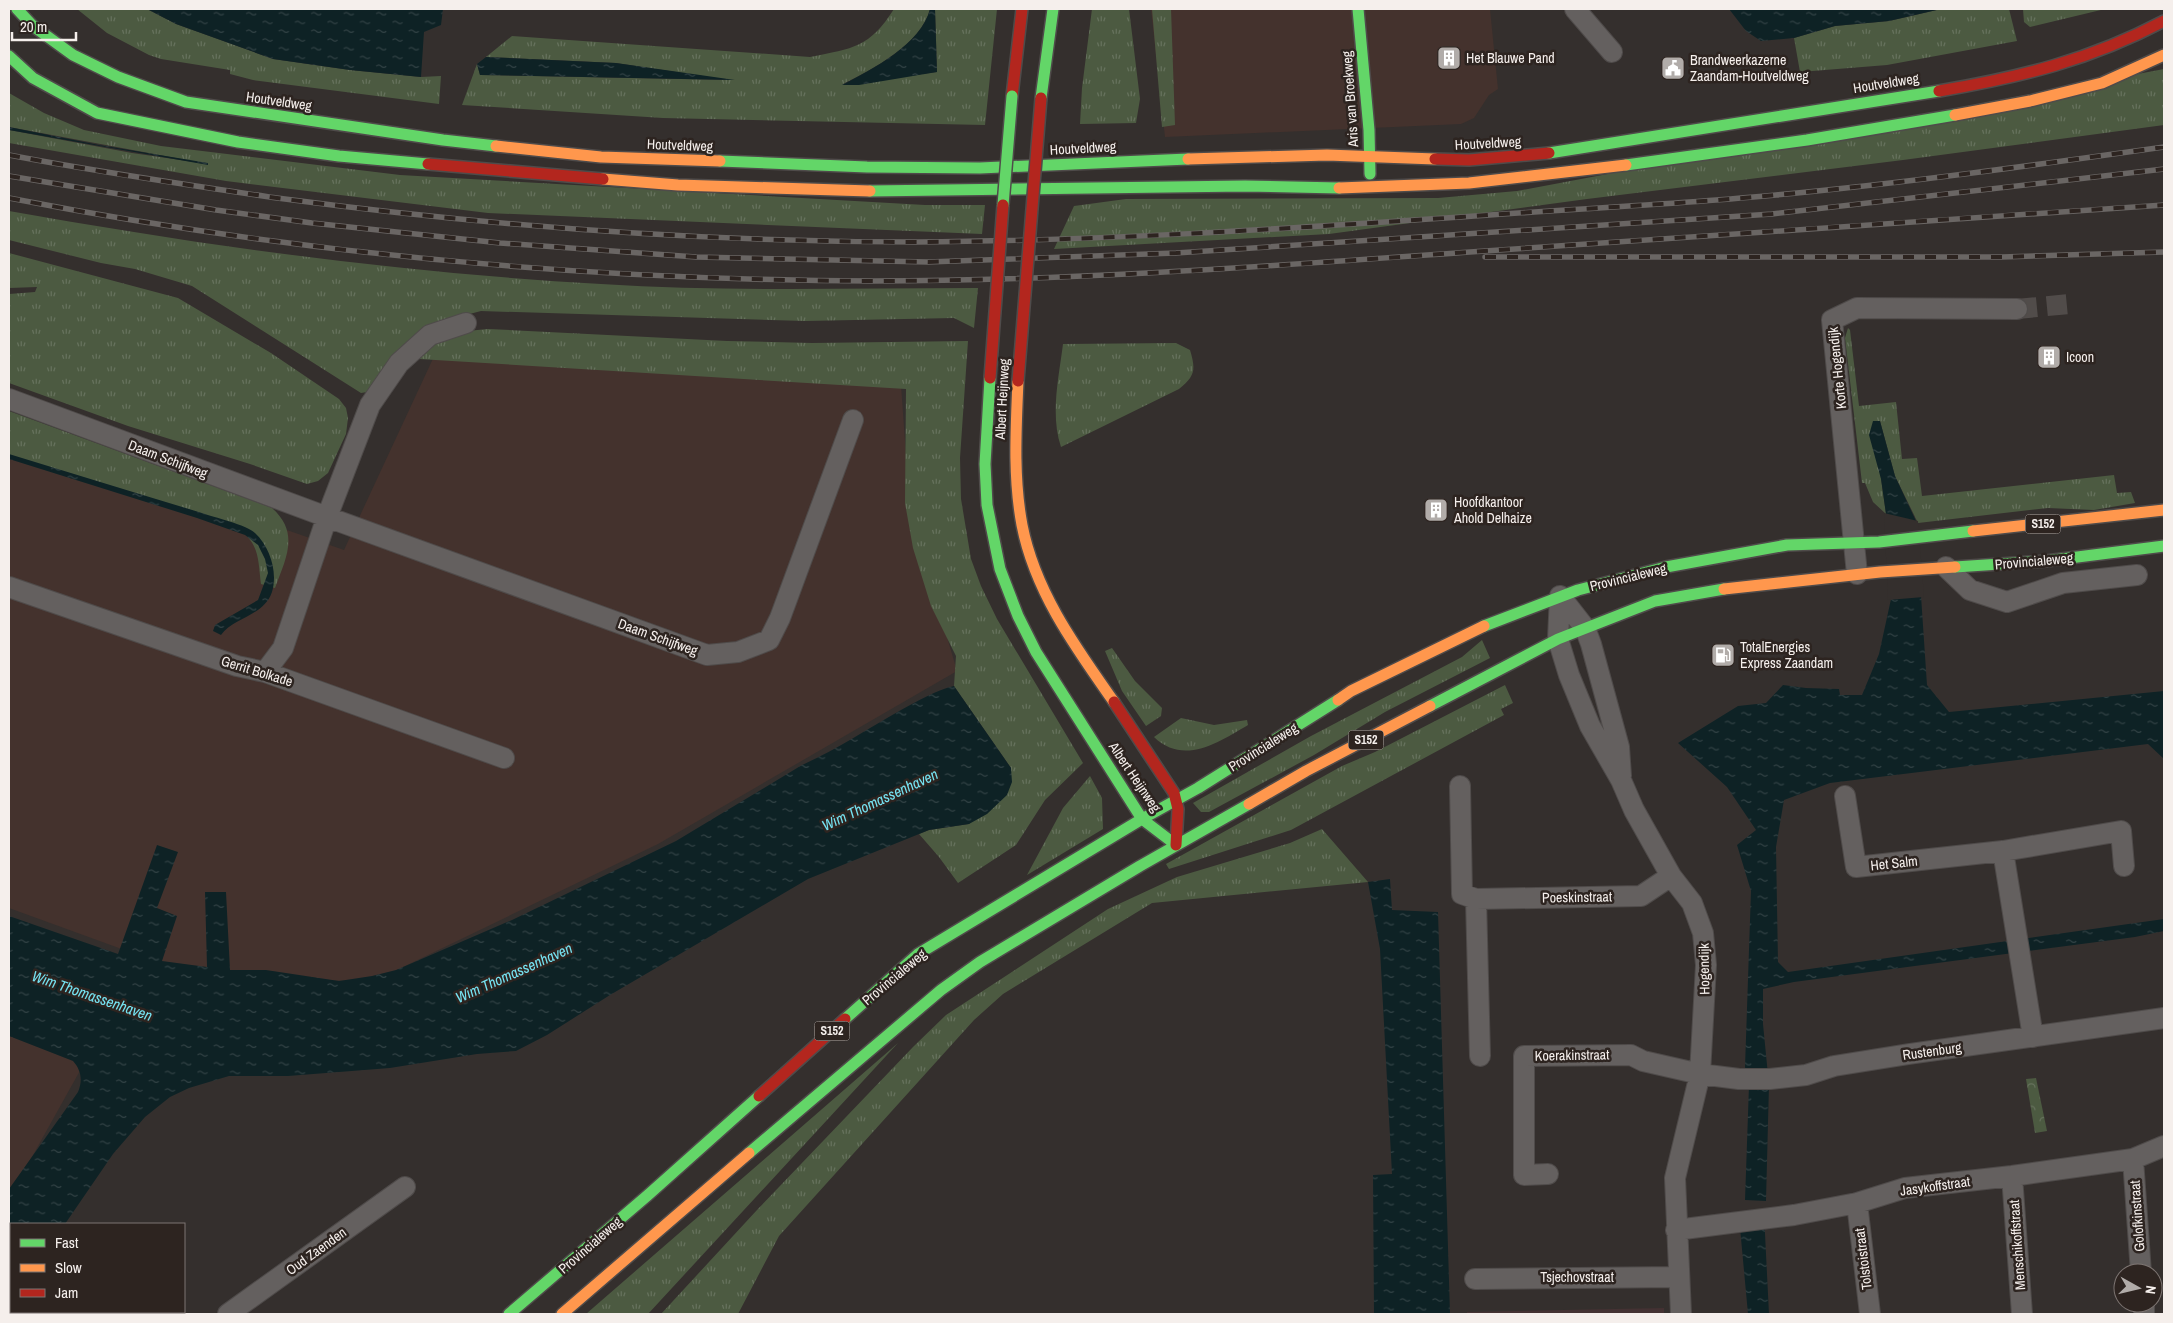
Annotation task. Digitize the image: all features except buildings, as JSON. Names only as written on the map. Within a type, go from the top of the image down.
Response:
[{"type":"main road","name":"Houtveldweg","points":[[17,9],[28,22],[66,49],[109,74],[153,92],[186,102],[442,140],[601,157],[867,167],[980,168],[1182,158],[1327,155],[1469,160],[1530,156],[1988,82],[2080,60],[2138,37],[2164,22]]},
{"type":"main road","name":"Albert Heijnweg","points":[[1022,9],[1012,96],[990,378],[985,464],[987,505],[1000,570],[1018,616],[1036,652],[1142,819],[1176,845]]},
{"type":"main road","name":"Albert Heijnweg","points":[[1053,9],[1041,98],[1018,380],[1015,444],[1016,497],[1020,522],[1037,575],[1062,624],[1139,739],[1177,800],[1176,845]]},
{"type":"main road","name":"Aris van Broekweg","points":[[1358,9],[1369,130],[1370,187]]},
{"type":"main road","points":[[9,56],[33,78],[97,113],[247,143],[339,156],[678,185],[894,192],[1218,186],[1370,187],[1469,183],[1596,169],[1807,140],[1955,115],[2102,83],[2164,55]]},
{"type":"main road","name":"Provincialeweg","points":[[509,1314],[648,1195],[918,954],[1142,819],[1177,800],[1351,691],[1487,625],[1560,596],[1620,578],[1714,558],[1787,546],[1880,542],[2164,510]]},
{"type":"main road","name":"Provincialeweg","points":[[562,1314],[941,990],[980,962],[1176,845],[1306,772],[1558,639],[1654,601],[1699,592],[1923,568],[2046,561],[2164,546]]},
{"type":"street","points":[[1575,9],[1612,52]]},
{"type":"street","name":"Korte Hogendijk","points":[[1857,574],[1832,320],[1857,308],[2017,309]]},
{"type":"street","points":[[265,672],[283,648],[327,517],[370,405],[399,363],[430,335],[466,323]]},
{"type":"street","name":"Daam Schijfweg","points":[[9,399],[707,655],[738,652],[769,640],[780,618],[854,420]]},
{"type":"street","name":"Provincialeweg","points":[[2063,583],[2092,555]]},
{"type":"street","name":"Provincialeweg","points":[[1946,567],[1970,590],[2008,602],[2063,583],[2137,575]]},
{"type":"street","name":"Gerrit Bolkade","points":[[9,587],[237,666],[265,672],[504,758]]},
{"type":"street","points":[[1560,596],[1585,628],[1591,644],[1619,747],[1621,780]]},
{"type":"street","name":"Hogendijk","points":[[1560,596],[1558,639],[1569,675],[1590,726],[1621,780],[1634,810],[1671,876],[1692,903],[1703,933],[1706,965],[1700,1074],[1675,1178],[1681,1314]]},
{"type":"street","points":[[1460,786],[1462,894],[1476,899],[1480,1056]]},
{"type":"street","name":"Het Salm","points":[[1845,796],[1856,867],[2003,850],[2121,831],[2124,866]]},
{"type":"street","points":[[2003,850],[2021,962],[2028,1041]]},
{"type":"street","name":"Poeskinstraat","points":[[1476,899],[1641,896],[1671,876]]},
{"type":"street","name":"Rustenburg","points":[[1700,1074],[1739,1079],[1770,1079],[1806,1075],[1834,1066],[2028,1041],[2164,1018]]},
{"type":"street","name":"Koerakinstraat","points":[[1548,1174],[1524,1175],[1524,1056],[1631,1054],[1643,1061],[1700,1074]]},
{"type":"street","name":"Jasykoffstraat","points":[[1676,1230],[1857,1204],[1905,1188],[2012,1176],[2133,1159],[2164,1146]]},
{"type":"street","name":"Golofkinstraat","points":[[2133,1159],[2140,1263]]},
{"type":"street","name":"Menschikoffstraat","points":[[2012,1176],[2022,1314]]},
{"type":"street","name":"Oud Zaenden","points":[[228,1314],[405,1187]]},
{"type":"street","name":"Tolstoistraat","points":[[1857,1204],[1870,1314]]},
{"type":"street","name":"Tsjechovstraat","points":[[1475,1279],[1678,1277]]},
{"type":"shaded area","points":[[1151,9],[1490,9],[1498,89],[1489,95],[1474,118],[1461,124],[1165,137]]},
{"type":"shaded area","points":[[437,350],[901,385],[910,511],[957,671],[658,844],[374,981],[204,979],[9,908],[9,433],[344,550]]},
{"type":"shaded area","points":[[9,1022],[91,1051],[9,1198]]},
{"type":"shaded area","points":[[1664,1308],[1664,1314],[1467,1314],[1467,1312]]},
{"type":"green space","points":[[77,9],[147,9],[176,24],[273,59],[350,70],[421,77],[441,76],[439,104],[253,80],[230,74],[230,70],[161,59],[149,55],[107,33]]},
{"type":"green space","points":[[894,9],[930,9],[925,22],[906,44],[881,63],[843,84],[937,72],[935,9],[997,9],[985,125],[663,118],[462,105],[477,64],[480,75],[729,80],[616,63],[486,57],[512,36],[810,57],[849,48],[868,39],[877,32]]},
{"type":"green space","points":[[1092,9],[1129,9],[1140,99],[1136,123],[1080,124],[1082,88]]},
{"type":"green space","points":[[1152,9],[1171,9],[1175,125],[1162,127]]},
{"type":"green space","points":[[1941,9],[2009,9],[2017,41],[1887,65],[1800,72],[1794,38],[1835,26],[1889,21]]},
{"type":"green space","points":[[2023,9],[2105,9],[2030,27],[2024,22]]},
{"type":"green space","points":[[2164,69],[2164,125],[1329,234],[1054,249],[1074,206],[1126,199],[1438,198],[1517,191]]},
{"type":"green space","points":[[9,93],[44,113],[84,130],[161,146],[400,175],[925,205],[985,205],[982,234],[488,213],[226,181],[9,143],[9,130],[132,153],[208,164],[9,127]]},
{"type":"green space","points":[[9,211],[230,247],[452,273],[526,279],[695,288],[978,288],[974,328],[954,318],[805,321],[481,311],[458,317],[367,392],[361,393],[192,286],[135,269],[101,263],[9,240]]},
{"type":"green space","points":[[9,253],[178,298],[271,353],[339,399],[346,408],[348,418],[346,434],[328,473],[318,481],[307,484],[128,426],[9,383],[9,294],[35,292],[37,287],[9,288]]},
{"type":"green space","points":[[1848,328],[1850,330],[1859,406],[1896,402],[1902,459],[1917,458],[1922,496],[2114,475],[2117,493],[2131,492],[2135,503],[2094,510],[2048,508],[1918,523],[1895,476],[1880,421],[1873,421],[1886,514],[1873,502],[1865,483],[1862,483],[1845,338]]},
{"type":"green space","points":[[488,329],[727,341],[812,343],[968,341],[960,458],[961,499],[971,559],[981,586],[997,619],[1083,763],[1045,800],[1016,845],[958,883],[919,834],[929,830],[969,824],[1011,768],[954,686],[956,656],[931,606],[913,548],[905,503],[906,389],[419,359],[434,345],[450,336],[468,331]]},
{"type":"green space","points":[[1176,343],[1190,350],[1193,368],[1191,376],[1179,389],[1061,447],[1056,422],[1056,409],[1063,344]]},
{"type":"green space","points":[[9,411],[272,508],[281,517],[288,536],[286,556],[275,588],[261,584],[255,548],[247,536],[240,530],[9,457]]},
{"type":"green space","points":[[1482,640],[1490,658],[1385,712],[1314,755],[1209,812],[1201,812],[1193,803],[1311,736],[1462,657]]},
{"type":"green space","points":[[1112,648],[1135,681],[1162,708],[1161,716],[1146,726],[1122,691],[1105,651]]},
{"type":"green space","points":[[1505,685],[1513,703],[1501,709],[1504,715],[1291,830],[1169,869],[1166,864],[1342,766],[1375,752]]},
{"type":"green space","points":[[1181,718],[1214,725],[1247,720],[1248,725],[1213,744],[1189,750],[1177,750],[1165,746],[1154,737]]},
{"type":"green space","points":[[1090,776],[1102,798],[1103,829],[1027,875],[1063,808]]},
{"type":"green space","points":[[1322,829],[1368,882],[1152,903],[1003,994],[974,1020],[779,1236],[738,1314],[661,1314],[757,1210],[946,1015],[1108,909],[1177,877],[1290,843]]},
{"type":"green space","points":[[898,1043],[648,1314],[586,1314]]},
{"type":"green space","points":[[2036,1078],[2047,1131],[2035,1133],[2026,1079]]},
{"type":"water","points":[[147,9],[443,9],[441,25],[424,32],[421,77],[350,70],[273,59],[176,24]]},
{"type":"water","points":[[930,9],[935,9],[937,72],[859,85],[842,85],[881,63],[906,44],[925,22]]},
{"type":"water","points":[[1729,9],[1941,9],[1889,21],[1835,26],[1794,38],[1761,41],[1746,31]]},
{"type":"water","points":[[486,57],[616,63],[735,80],[480,75],[477,64]]},
{"type":"water","points":[[9,127],[99,145],[208,163],[208,165],[9,130]]},
{"type":"water","points":[[1873,421],[1880,421],[1895,476],[1916,521],[1927,685],[1949,712],[2164,691],[2164,759],[2148,744],[1830,783],[1784,800],[1776,847],[1778,962],[1788,972],[2164,919],[2164,931],[2135,937],[1794,982],[1763,989],[1763,1024],[1769,1085],[1766,1201],[1745,1200],[1749,1085],[1745,1067],[1751,891],[1737,845],[1756,830],[1727,787],[1678,743],[1738,706],[1766,703],[1783,685],[1839,689],[1840,695],[1862,695],[1879,654],[1891,599],[1886,514],[1881,479],[1869,435]]},
{"type":"water","points":[[9,454],[251,530],[265,545],[273,568],[274,584],[268,600],[256,611],[233,624],[221,635],[213,631],[215,625],[258,600],[268,573],[265,559],[258,545],[245,535],[9,459]]},
{"type":"water","name":"Wim Thomassenhaven","points":[[954,686],[1011,768],[1012,782],[1007,795],[987,814],[969,824],[929,830],[808,879],[610,995],[547,1035],[516,1051],[477,1054],[390,1068],[288,1076],[229,1076],[189,1088],[170,1097],[145,1117],[113,1154],[66,1223],[10,1223],[9,1304],[9,1189],[78,1092],[81,1079],[78,1068],[73,1061],[9,1036],[9,916],[118,954],[157,845],[178,852],[157,908],[177,916],[162,961],[207,967],[205,892],[226,892],[230,970],[266,970],[339,981],[372,976],[396,970],[512,920],[676,841],[802,765],[941,690]]},
{"type":"water","points":[[1390,879],[1392,910],[1438,912],[1450,1314],[1374,1314],[1373,1175],[1392,1174],[1380,949],[1368,882]]},
{"type":"water","points":[[1764,1213],[1769,1314],[1748,1314],[1739,1217]]},
{"type":"pier","points":[[1884,513],[1918,521],[1924,597],[1888,600]]},
{"type":"tunnel","points":[[2017,309],[2069,304]]},
{"type":"railway","points":[[9,155],[109,173],[277,198],[436,217],[677,235],[757,239],[917,242],[1189,234],[1697,202],[1873,185],[2164,147]]},
{"type":"railway","points":[[9,176],[216,210],[312,223],[500,243],[696,257],[928,262],[1176,253],[1772,214],[2164,169]]},
{"type":"railway","points":[[9,198],[223,234],[439,260],[656,275],[873,281],[1097,276],[1172,272],[2164,205]]},
{"type":"railway","points":[[1485,257],[2002,257],[2164,252]]},
{"type":"traffic: fast","points":[[17,9],[33,26],[73,55],[118,77],[186,102],[443,140],[496,146]]},
{"type":"traffic: fast","points":[[1041,98],[1053,9]]},
{"type":"traffic: fast","points":[[1358,9],[1369,130],[1370,174]]},
{"type":"traffic: fast","points":[[9,56],[33,78],[97,113],[238,142],[339,156],[428,164]]},
{"type":"traffic: fast","points":[[1549,153],[1939,91]]},
{"type":"traffic: fast","points":[[1003,205],[1012,96]]},
{"type":"traffic: fast","points":[[1626,165],[1807,140],[1955,115]]},
{"type":"traffic: fast","points":[[720,161],[867,167],[980,168],[1188,159]]},
{"type":"traffic: fast","points":[[870,191],[1245,186],[1339,188]]},
{"type":"traffic: fast","points":[[990,378],[985,464],[987,505],[1000,569],[1018,616],[1036,652],[1142,819],[1176,845]]},
{"type":"traffic: fast","points":[[1484,626],[1578,590],[1666,567],[1787,545],[1879,542],[1973,531]]},
{"type":"traffic: fast","points":[[1955,567],[2046,561],[2164,546]]},
{"type":"traffic: fast","points":[[1430,706],[1558,639],[1655,601],[1724,589]]},
{"type":"traffic: fast","points":[[845,1019],[918,954],[1142,819],[1198,788],[1338,700]]},
{"type":"traffic: fast","points":[[749,1153],[941,990],[980,962],[1140,866],[1249,804]]},
{"type":"traffic: fast","points":[[509,1314],[648,1195],[759,1096]]},
{"type":"traffic: slow","points":[[1955,115],[2030,101],[2102,83],[2164,55]]},
{"type":"traffic: slow","points":[[496,146],[601,157],[720,161]]},
{"type":"traffic: slow","points":[[1188,159],[1327,155],[1435,159]]},
{"type":"traffic: slow","points":[[1339,188],[1469,183],[1626,165]]},
{"type":"traffic: slow","points":[[603,179],[678,185],[870,191]]},
{"type":"traffic: slow","points":[[1018,381],[1017,489],[1028,550],[1047,596],[1059,618],[1085,661],[1114,702]]},
{"type":"traffic: slow","points":[[1973,531],[2164,510]]},
{"type":"traffic: slow","points":[[1724,589],[1880,572],[1955,567]]},
{"type":"traffic: slow","points":[[1338,700],[1351,691],[1484,626]]},
{"type":"traffic: slow","points":[[1249,804],[1306,771],[1430,706]]},
{"type":"traffic: slow","points":[[562,1314],[749,1153]]},
{"type":"traffic: jam","points":[[1012,96],[1022,9]]},
{"type":"traffic: jam","points":[[1939,91],[1998,80],[2082,57],[2136,35],[2164,21]]},
{"type":"traffic: jam","points":[[1018,381],[1041,98]]},
{"type":"traffic: jam","points":[[1435,159],[1469,160],[1549,153]]},
{"type":"traffic: jam","points":[[428,164],[603,179]]},
{"type":"traffic: jam","points":[[990,378],[1003,205]]},
{"type":"traffic: jam","points":[[1114,702],[1174,793],[1178,809],[1176,845]]},
{"type":"traffic: jam","points":[[759,1096],[845,1019]]},
{"type":"place","name":"Het Blauwe Pand","points":[[1449,58]]},
{"type":"place","name":"Brandweerkazerne Zaandam-Houtveldweg","points":[[1673,68]]},
{"type":"place","name":"Icoon","points":[[2049,357]]},
{"type":"place","name":"Hoofdkantoor Ahold Delhaize","points":[[1436,510]]},
{"type":"place","name":"TotalEnergies Express Zaandam","points":[[1723,655]]}]
